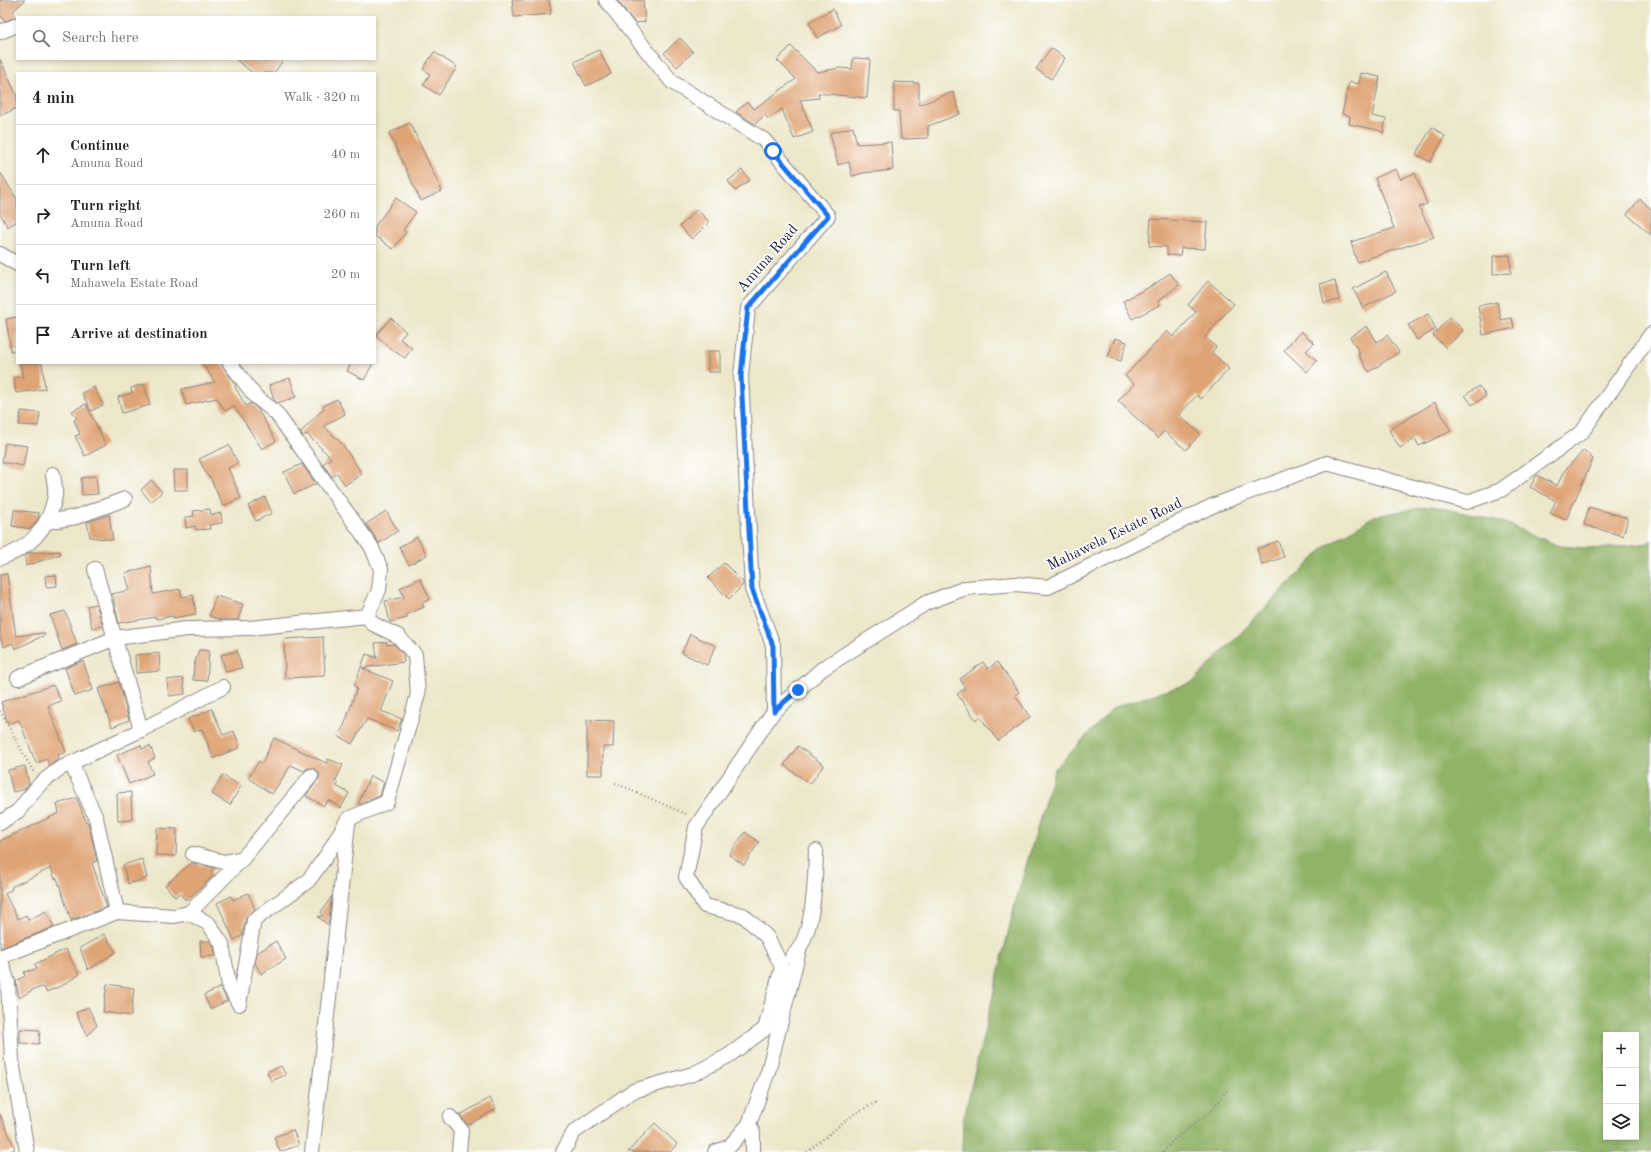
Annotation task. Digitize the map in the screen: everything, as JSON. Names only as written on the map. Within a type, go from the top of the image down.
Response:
[{"type":"street","name":"Amuna Road","points":[[606,0],[672,82],[764,140],[828,216],[748,308],[741,376],[752,589],[773,646],[774,711]]},
{"type":"street","points":[[0,32],[16,25]]},
{"type":"street","points":[[0,254],[16,263]]},
{"type":"street","name":"Mahawela Estate Road","points":[[782,966],[767,937],[743,915],[705,906],[686,877],[696,827],[774,711],[822,669],[926,603],[966,588],[1015,584],[1048,587],[1212,506],[1327,463],[1466,502],[1501,490],[1582,432],[1651,334]]},
{"type":"street","points":[[231,364],[255,396],[276,412],[371,546],[381,569],[379,590],[367,616]]},
{"type":"street","points":[[0,558],[11,554],[33,541],[46,522],[55,495],[53,474]]},
{"type":"street","points":[[46,522],[76,517],[125,500]]},
{"type":"street","points":[[95,569],[141,730]]},
{"type":"street","points":[[18,678],[115,638],[187,629],[250,628],[367,616]]},
{"type":"street","points":[[189,913],[209,924],[222,944],[229,986],[239,1004],[254,920],[308,881],[327,855],[348,819],[387,802],[418,694],[415,655],[398,636],[373,624],[367,616]]},
{"type":"street","points":[[0,823],[18,811],[40,784],[60,769],[141,730],[223,687]]},
{"type":"street","points":[[71,764],[96,818],[117,912]]},
{"type":"street","points":[[27,1152],[12,1061],[8,983],[0,957],[117,912],[174,916],[189,913],[243,858],[311,776]]},
{"type":"street","points":[[312,1152],[348,819]]},
{"type":"street","points":[[715,1152],[729,1147],[749,1124],[768,1072],[799,951],[813,909],[816,851]]},
{"type":"street","points":[[194,854],[224,862],[243,858]]},
{"type":"street","points":[[563,1152],[574,1132],[634,1091],[693,1074],[728,1056],[765,1029],[782,966],[799,951]]},
{"type":"street","points":[[450,1117],[461,1130],[459,1152]]},
{"type":"street","points":[[749,1124],[754,1133],[753,1152]]},
{"type":"path","points":[[0,711],[40,784]]},
{"type":"path","points":[[615,783],[701,821]]},
{"type":"path","points":[[1163,1152],[1176,1138],[1212,1110],[1228,1089]]},
{"type":"path","points":[[807,1152],[854,1114],[877,1102]]},
{"type":"green space","points":[[1432,506],[1500,521],[1559,546],[1600,549],[1648,543],[1651,540],[1651,1152],[962,1152],[963,1121],[1015,904],[1054,770],[1114,707],[1193,682],[1325,547],[1374,516]]},
{"type":"building","points":[[0,0],[25,0],[13,11],[18,16],[5,21],[0,15]]},
{"type":"building","points":[[512,0],[549,0],[551,14],[514,17]]},
{"type":"building","points":[[617,0],[643,0],[645,22],[635,23]]},
{"type":"building","points":[[833,9],[841,25],[817,38],[809,22]]},
{"type":"building","points":[[680,38],[693,52],[677,67],[664,53]]},
{"type":"building","points":[[791,46],[817,72],[840,68],[852,69],[853,58],[870,59],[867,98],[818,93],[819,98],[800,100],[813,132],[794,139],[782,109],[768,119],[765,115],[755,124],[736,112],[747,102],[754,109],[796,79],[777,60]]},
{"type":"building","points":[[1051,48],[1065,58],[1051,79],[1036,69]]},
{"type":"building","points":[[599,50],[611,74],[586,86],[574,62]]},
{"type":"building","points":[[434,52],[457,67],[439,95],[423,85],[430,74],[423,69]]},
{"type":"building","points":[[0,59],[16,94],[16,108],[0,116]]},
{"type":"building","points":[[236,60],[283,60],[275,72],[252,72]]},
{"type":"building","points":[[1361,73],[1380,77],[1372,116],[1386,119],[1383,133],[1378,130],[1349,124],[1350,116],[1342,114],[1349,82],[1359,84]]},
{"type":"building","points":[[894,82],[919,83],[919,105],[953,92],[960,114],[928,126],[928,138],[901,139],[899,111],[894,111]]},
{"type":"building","points":[[410,123],[442,191],[421,201],[389,133]]},
{"type":"building","points":[[853,127],[857,144],[891,142],[893,170],[863,173],[852,176],[849,162],[838,165],[830,133]]},
{"type":"building","points":[[1432,127],[1445,136],[1430,162],[1416,154]]},
{"type":"building","points":[[1396,169],[1401,180],[1402,178],[1415,173],[1427,204],[1419,207],[1434,237],[1357,262],[1351,242],[1394,228],[1375,178]]},
{"type":"building","points":[[742,170],[750,180],[735,191],[728,181]]},
{"type":"building","points":[[0,172],[16,197],[16,222],[8,227],[0,214]]},
{"type":"building","points":[[396,198],[416,212],[403,230],[406,232],[393,249],[376,237],[376,225]]},
{"type":"building","points":[[1640,199],[1651,209],[1651,235],[1627,214]]},
{"type":"building","points":[[697,209],[709,222],[692,239],[680,226]]},
{"type":"building","points":[[1151,219],[1207,222],[1205,249],[1181,248],[1180,256],[1167,255],[1167,247],[1149,246]]},
{"type":"building","points":[[1510,255],[1511,273],[1493,274],[1493,256]]},
{"type":"building","points":[[1386,272],[1396,291],[1363,308],[1353,289]]},
{"type":"building","points":[[1170,273],[1179,285],[1158,301],[1160,305],[1132,319],[1123,301],[1155,284]]},
{"type":"building","points":[[1335,280],[1339,300],[1324,303],[1320,284]]},
{"type":"building","points":[[1208,281],[1234,304],[1205,337],[1216,347],[1212,352],[1229,369],[1201,399],[1197,395],[1179,415],[1200,434],[1186,450],[1164,431],[1158,438],[1118,401],[1134,384],[1125,376],[1167,331],[1173,337],[1196,312],[1188,305]]},
{"type":"building","points":[[1497,302],[1501,320],[1512,318],[1514,328],[1483,335],[1478,306]]},
{"type":"building","points":[[1428,314],[1436,329],[1417,340],[1408,325]]},
{"type":"building","points":[[16,317],[16,351],[11,351],[6,319]]},
{"type":"building","points":[[1450,317],[1463,330],[1446,348],[1433,335]]},
{"type":"building","points":[[391,318],[406,332],[400,339],[412,348],[405,358],[391,349],[376,335]]},
{"type":"building","points":[[1367,326],[1377,342],[1387,335],[1399,352],[1369,372],[1350,337]]},
{"type":"building","points":[[1301,331],[1314,343],[1306,351],[1317,361],[1307,372],[1284,350]]},
{"type":"building","points":[[1115,338],[1127,342],[1121,361],[1108,357]]},
{"type":"building","points":[[708,351],[720,351],[720,372],[708,372]]},
{"type":"building","points":[[20,364],[42,364],[45,389],[16,393],[14,378],[23,377]]},
{"type":"building","points":[[203,364],[222,364],[236,386],[235,387],[246,406],[251,403],[257,408],[276,441],[262,449],[234,406],[225,411],[217,398],[186,405],[182,389],[215,382]]},
{"type":"building","points":[[350,364],[372,364],[364,380],[347,371]]},
{"type":"building","points":[[290,378],[296,397],[277,403],[274,400],[269,385]]},
{"type":"building","points":[[144,384],[150,405],[122,413],[118,397],[132,393],[131,388]]},
{"type":"building","points":[[1479,386],[1486,396],[1472,405],[1465,395]]},
{"type":"building","points":[[94,387],[103,405],[91,411],[82,393]]},
{"type":"building","points":[[337,399],[345,414],[324,426],[343,445],[362,474],[345,485],[337,473],[332,477],[323,464],[331,458],[307,434],[303,436],[300,433],[324,408],[323,406]]},
{"type":"building","points":[[1435,402],[1451,431],[1419,446],[1415,439],[1400,448],[1389,430]]},
{"type":"building","points":[[86,404],[106,445],[85,456],[75,436],[80,434],[74,420],[77,418],[72,411]]},
{"type":"building","points":[[21,411],[40,413],[38,426],[19,425]]},
{"type":"building","points":[[5,443],[27,446],[23,466],[2,462]]},
{"type":"building","points":[[229,445],[238,463],[228,468],[241,498],[223,506],[210,477],[208,477],[199,459]]},
{"type":"building","points":[[1584,450],[1593,459],[1566,520],[1550,513],[1556,501],[1530,487],[1537,475],[1557,486],[1564,471]]},
{"type":"building","points":[[302,464],[316,484],[294,494],[284,472]]},
{"type":"building","points":[[173,470],[188,470],[188,490],[174,490]]},
{"type":"building","points":[[96,476],[98,494],[82,495],[81,478]]},
{"type":"building","points":[[151,480],[162,492],[151,502],[141,490]]},
{"type":"building","points":[[265,497],[272,513],[256,521],[248,506]]},
{"type":"building","points":[[1589,507],[1628,518],[1623,536],[1584,525]]},
{"type":"building","points":[[210,509],[211,515],[221,513],[222,523],[209,525],[210,529],[196,530],[195,526],[186,528],[185,517],[194,516],[193,511]]},
{"type":"building","points":[[14,510],[39,513],[38,519],[31,529],[12,526]]},
{"type":"building","points":[[386,511],[398,531],[379,543],[366,524]]},
{"type":"building","points":[[109,515],[113,540],[90,537],[87,522]]},
{"type":"building","points":[[417,537],[427,555],[409,565],[399,547]]},
{"type":"building","points":[[1278,541],[1284,557],[1262,565],[1257,549]]},
{"type":"building","points":[[60,551],[61,554],[26,566],[25,556],[30,553]]},
{"type":"building","points":[[724,563],[743,582],[743,585],[729,599],[708,578]]},
{"type":"building","points":[[151,566],[153,594],[180,589],[182,597],[193,595],[196,614],[173,618],[173,616],[156,619],[156,617],[119,623],[112,594],[130,590],[125,573]]},
{"type":"building","points":[[7,574],[16,636],[44,633],[45,635],[15,649],[13,643],[4,647],[0,637],[0,575]]},
{"type":"building","points":[[56,575],[57,586],[46,587],[45,576]]},
{"type":"building","points":[[420,578],[430,599],[422,603],[424,607],[406,615],[407,618],[390,622],[385,601],[404,597],[400,588]]},
{"type":"building","points":[[216,596],[243,604],[238,620],[222,620],[209,616]]},
{"type":"building","points":[[96,604],[103,626],[92,628],[87,606]]},
{"type":"building","points":[[65,611],[77,644],[62,650],[50,615]]},
{"type":"building","points":[[690,634],[716,646],[707,665],[682,653]]},
{"type":"building","points":[[323,637],[325,676],[285,678],[284,639]]},
{"type":"building","points":[[387,642],[387,645],[394,644],[403,654],[404,662],[362,668],[393,681],[381,711],[402,719],[397,731],[367,719],[352,744],[338,736],[344,726],[357,688],[354,686],[366,654],[377,658],[375,643]]},
{"type":"building","points":[[199,650],[209,651],[207,681],[193,680],[194,665]]},
{"type":"building","points":[[237,651],[242,668],[226,672],[221,655]]},
{"type":"building","points":[[159,653],[160,671],[136,673],[135,655]]},
{"type":"building","points":[[83,661],[93,690],[75,696],[65,668]]},
{"type":"building","points":[[983,662],[988,669],[997,662],[1019,692],[1015,695],[1030,717],[998,741],[980,717],[976,720],[957,694],[965,688],[960,679]]},
{"type":"building","points":[[183,678],[185,694],[169,696],[167,680]]},
{"type":"building","points":[[119,682],[129,720],[112,727],[98,689]]},
{"type":"building","points":[[53,685],[61,701],[48,706],[66,752],[58,755],[59,759],[49,766],[47,759],[36,763],[19,720],[8,724],[1,702]]},
{"type":"building","points":[[212,709],[223,735],[234,731],[239,744],[239,748],[213,758],[202,729],[194,732],[188,719]]},
{"type":"building","points":[[587,720],[614,721],[613,747],[603,747],[603,775],[587,775]]},
{"type":"building","points":[[274,738],[326,763],[328,759],[343,765],[335,782],[338,783],[336,786],[349,793],[341,808],[328,800],[324,806],[306,796],[319,778],[319,773],[313,768],[308,768],[304,771],[291,765],[272,794],[248,778],[259,761],[262,763]]},
{"type":"building","points":[[141,745],[142,749],[150,746],[155,758],[148,762],[153,774],[129,784],[117,755]]},
{"type":"building","points":[[798,746],[824,765],[810,784],[784,765]]},
{"type":"building","points":[[25,766],[29,784],[25,789],[13,792],[8,770]]},
{"type":"building","points":[[222,775],[241,786],[230,805],[212,794]]},
{"type":"building","points":[[370,776],[384,782],[380,796],[358,805]]},
{"type":"building","points":[[131,792],[132,820],[118,821],[117,793]]},
{"type":"building","points":[[77,798],[86,822],[88,822],[97,861],[92,863],[107,907],[71,920],[57,878],[55,879],[51,868],[11,887],[12,889],[5,894],[18,919],[26,915],[28,920],[46,911],[54,927],[0,948],[0,841],[59,813],[57,804]]},
{"type":"building","points":[[157,828],[177,829],[176,856],[156,855]]},
{"type":"building","points":[[745,832],[759,842],[744,865],[729,855]]},
{"type":"building","points":[[142,859],[147,878],[128,884],[123,865]]},
{"type":"building","points":[[192,863],[215,868],[210,872],[213,876],[188,899],[184,899],[180,893],[175,897],[165,885]]},
{"type":"building","points":[[248,893],[255,909],[246,918],[242,936],[234,940],[217,903],[231,896],[233,900]]},
{"type":"building","points":[[332,896],[328,925],[318,917],[323,915],[321,912]]},
{"type":"building","points":[[104,934],[116,952],[88,970],[80,948]]},
{"type":"building","points":[[200,941],[210,941],[214,947],[215,956],[201,957]]},
{"type":"building","points":[[276,941],[286,959],[261,974],[255,963],[257,953]]},
{"type":"building","points":[[66,949],[79,975],[61,986],[46,992],[44,987],[34,989],[19,998],[16,981],[25,976],[24,972],[37,969],[35,964]]},
{"type":"building","points":[[107,984],[134,988],[131,1016],[103,1012]]},
{"type":"building","points":[[221,987],[227,1001],[210,1009],[204,995]]},
{"type":"building","points":[[88,1007],[97,1025],[87,1036],[76,1013]]},
{"type":"building","points":[[20,1029],[40,1030],[39,1044],[20,1043]]},
{"type":"building","points":[[281,1066],[286,1075],[271,1081],[267,1072]]},
{"type":"building","points":[[490,1098],[496,1109],[468,1125],[460,1115]]},
{"type":"building","points":[[0,1114],[15,1149],[7,1152],[0,1152]]},
{"type":"building","points":[[655,1123],[677,1144],[670,1152],[628,1152]]},
{"type":"building","points":[[293,1130],[299,1145],[280,1152],[274,1137]]},
{"type":"route","points":[[773,151],[828,216],[748,308],[741,376],[752,589],[773,646],[774,711],[798,690]]}]
